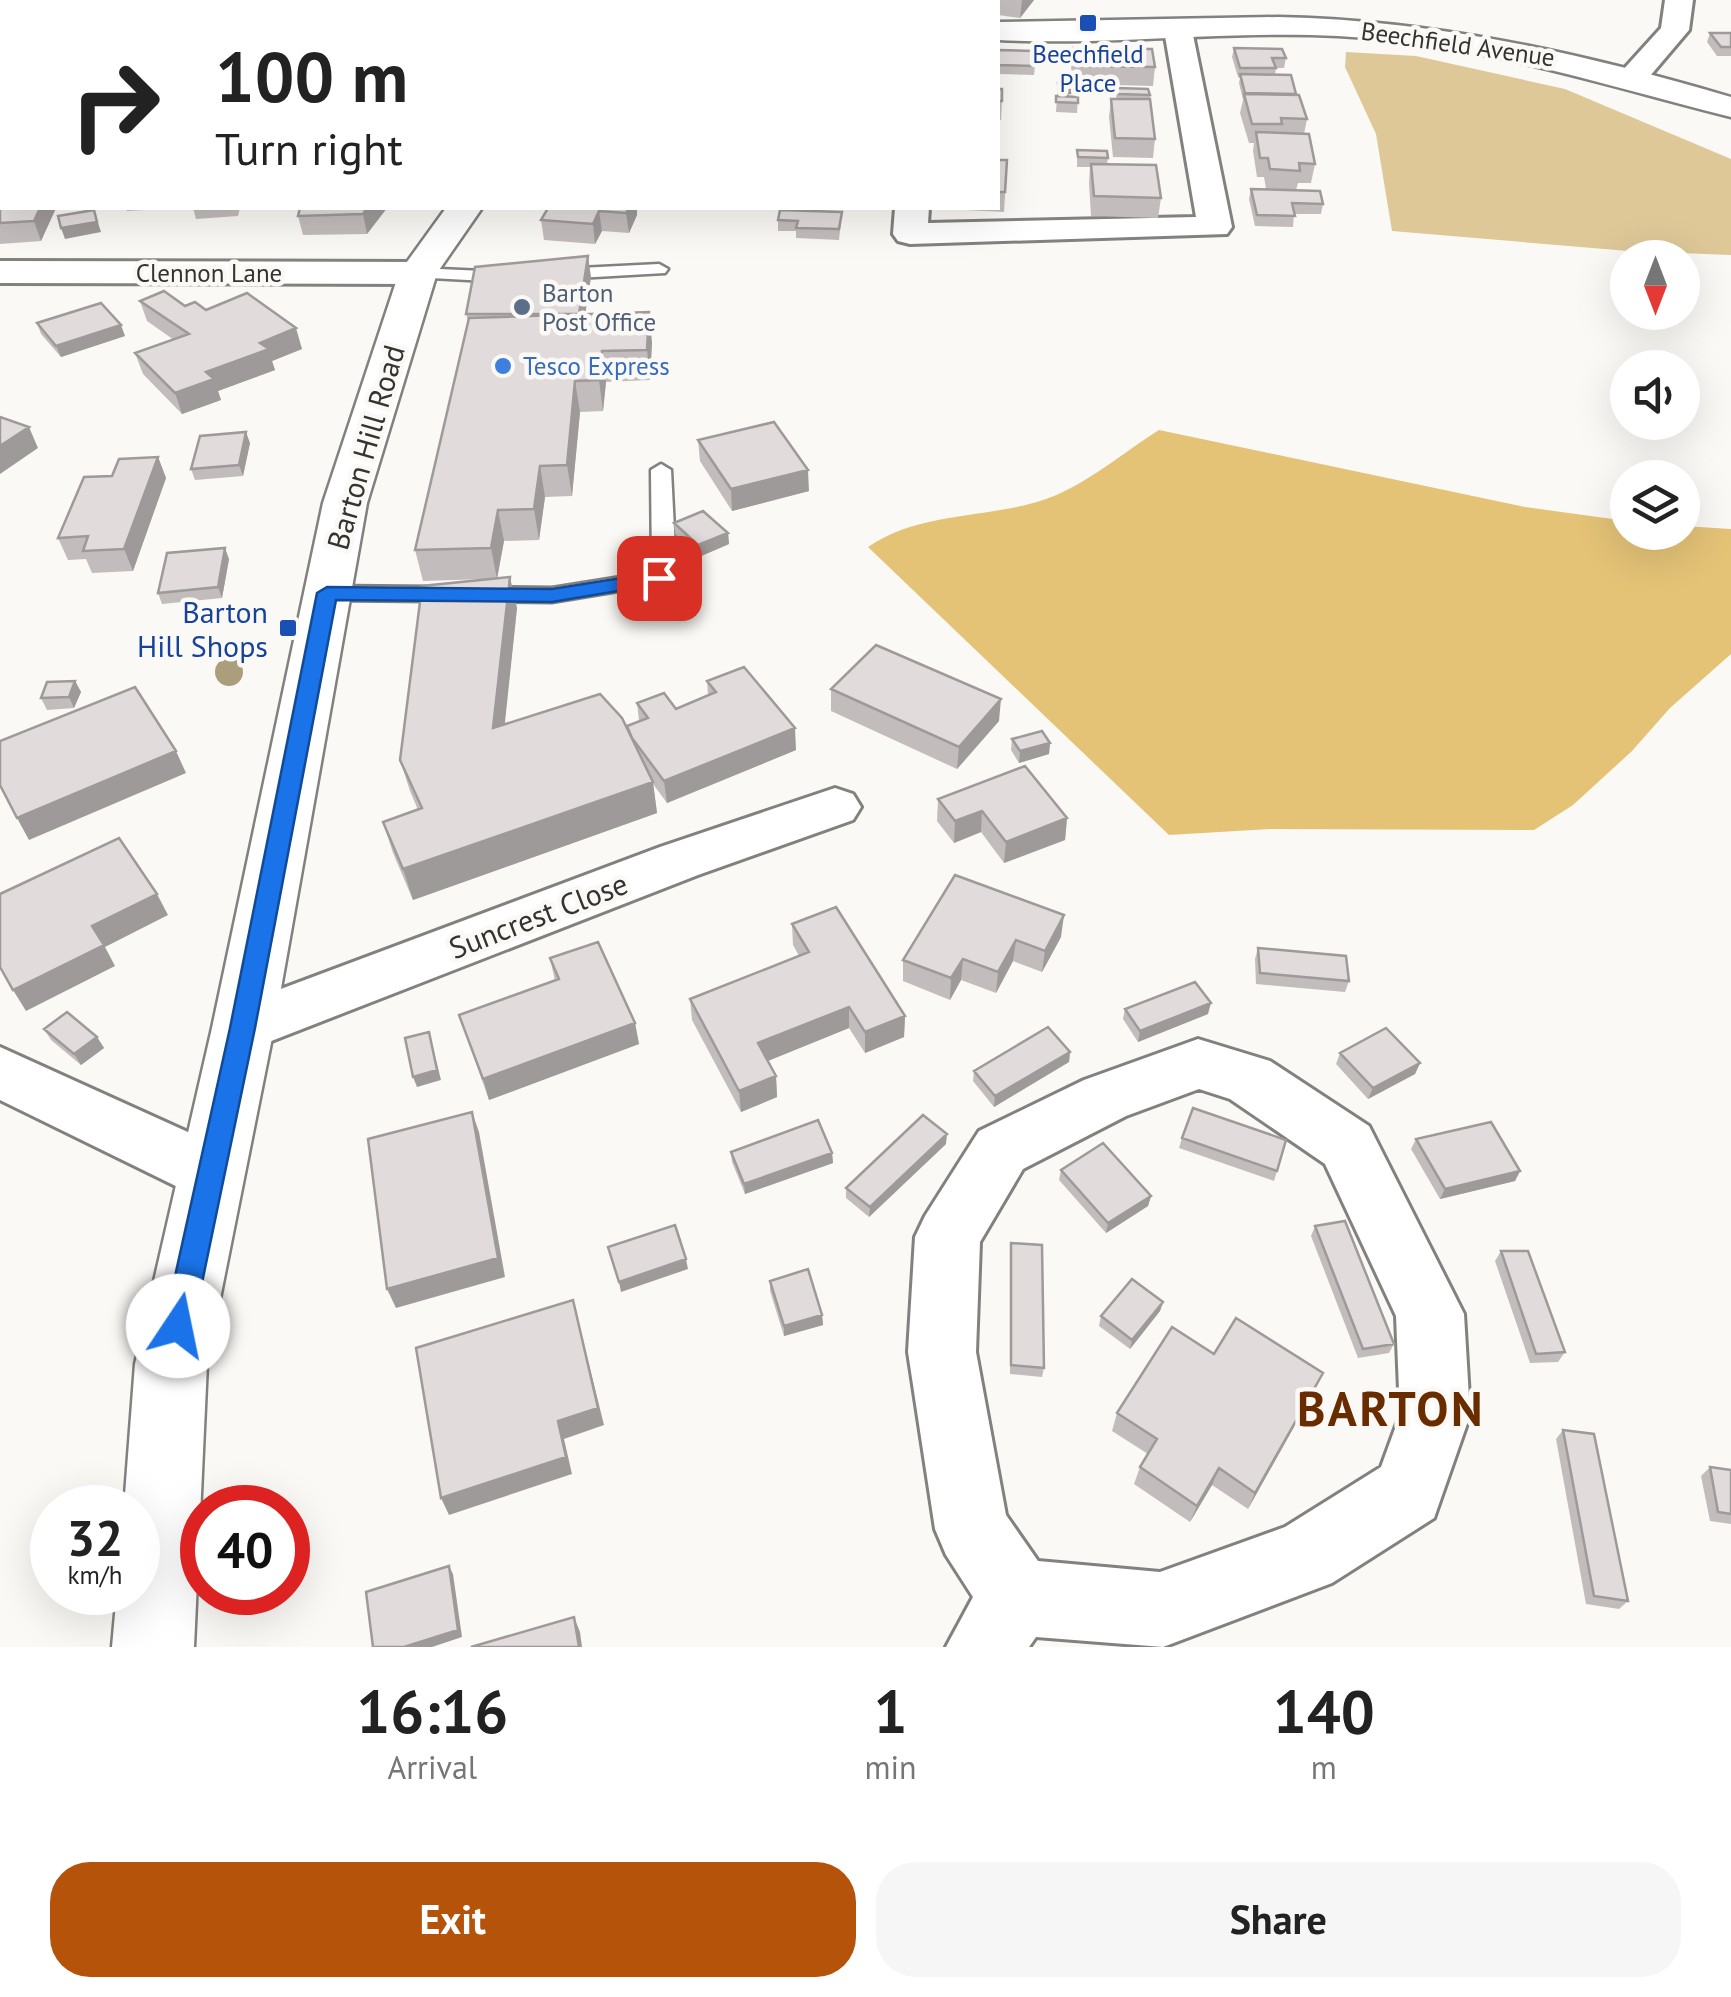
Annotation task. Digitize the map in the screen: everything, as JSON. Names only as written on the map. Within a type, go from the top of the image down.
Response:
[{"type":"street","points":[[1633,77],[1675,30],[1679,0]]},
{"type":"street","name":"Beechfield Avenue","points":[[1000,31],[1047,34],[1278,26],[1433,36],[1546,54],[1731,107]]},
{"type":"street","points":[[911,220],[1215,226],[1178,30]]},
{"type":"street","name":"Barton Hill Road","points":[[153,1647],[170,1364],[242,1028],[344,503],[418,273],[463,210]]},
{"type":"street","name":"Clennon Lane","points":[[0,272],[418,273]]},
{"type":"street","points":[[0,302],[100,274]]},
{"type":"street","name":"Suncrest Close","points":[[242,1028],[678,861],[835,807]]},
{"type":"street","points":[[1198,1064],[1249,1080],[1346,1145],[1430,1314],[1435,1415],[1408,1492],[1306,1558],[1160,1610],[1001,1622],[972,1530],[942,1352],[948,1237],[1001,1150],[1105,1098],[1198,1064]]},
{"type":"street","points":[[0,1072],[210,1172]]},
{"type":"lane","points":[[418,273],[536,275],[660,270]]},
{"type":"lane","points":[[327,593],[552,595],[659,578],[664,569],[661,470]]},
{"type":"shaded area","points":[[1346,52],[1416,56],[1565,89],[1731,159],[1731,255],[1700,254],[1700,240],[1610,240],[1610,249],[1392,231],[1376,134],[1345,67]]},
{"type":"shaded area","points":[[1159,430],[1525,507],[1610,519],[1610,550],[1700,550],[1700,527],[1731,529],[1731,654],[1670,708],[1632,751],[1573,805],[1534,830],[1270,829],[1169,835],[868,547],[888,535],[932,521],[1046,499],[1090,477]]},
{"type":"building","points":[[1710,33],[1731,33],[1731,47],[1721,47]]},
{"type":"building","points":[[1073,48],[1152,49],[1155,67],[1075,66]]},
{"type":"building","points":[[1234,48],[1282,49],[1286,58],[1272,58],[1276,68],[1240,68]]},
{"type":"building","points":[[1000,50],[1034,51],[1035,66],[1000,65]]},
{"type":"building","points":[[1240,74],[1291,75],[1296,94],[1245,93]]},
{"type":"building","points":[[1058,83],[1069,83],[1070,93],[1059,93]]},
{"type":"building","points":[[1117,88],[1148,89],[1150,95],[1118,94]]},
{"type":"building","points":[[1244,94],[1299,95],[1307,119],[1281,118],[1282,124],[1252,124]]},
{"type":"building","points":[[1056,96],[1078,97],[1078,103],[1056,102]]},
{"type":"building","points":[[1111,99],[1150,99],[1155,139],[1115,138]]},
{"type":"building","points":[[1256,132],[1309,134],[1315,164],[1299,163],[1300,171],[1270,169],[1268,158],[1260,158]]},
{"type":"building","points":[[1077,150],[1107,151],[1108,158],[1078,157]]},
{"type":"building","points":[[1000,160],[1007,160],[1005,192],[1000,192]]},
{"type":"building","points":[[1091,164],[1156,165],[1161,198],[1094,196]]},
{"type":"building","points":[[1251,189],[1320,191],[1323,204],[1292,203],[1295,216],[1257,215]]},
{"type":"building","points":[[0,210],[39,210],[34,221],[0,223]]},
{"type":"building","points":[[94,210],[97,222],[61,228],[58,216]]},
{"type":"building","points":[[300,210],[366,210],[363,214],[298,216]]},
{"type":"building","points":[[547,210],[628,210],[599,211],[593,224],[541,220]]},
{"type":"building","points":[[780,210],[842,212],[839,229],[796,228],[798,221],[778,220]]},
{"type":"building","points":[[588,256],[579,314],[466,314],[475,267]]},
{"type":"building","points":[[164,291],[185,306],[195,302],[206,310],[247,293],[296,328],[260,343],[269,349],[206,372],[214,379],[175,393],[135,353],[189,334],[140,301]]},
{"type":"building","points":[[101,303],[121,325],[56,346],[37,323]]},
{"type":"building","points":[[649,312],[647,350],[602,351],[599,380],[575,381],[567,465],[540,466],[534,509],[498,510],[491,548],[415,550],[469,318]]},
{"type":"building","points":[[0,417],[29,427],[0,446]]},
{"type":"building","points":[[774,422],[808,470],[731,489],[698,440]]},
{"type":"building","points":[[246,432],[239,465],[191,469],[200,436]]},
{"type":"building","points":[[158,457],[124,549],[83,551],[88,536],[58,538],[84,477],[112,476],[119,459]]},
{"type":"building","points":[[703,511],[728,533],[698,545],[674,523]]},
{"type":"building","points":[[225,548],[218,587],[158,593],[167,553]]},
{"type":"building","points":[[510,577],[493,728],[600,694],[622,718],[653,782],[403,869],[383,822],[422,808],[400,760],[422,586]]},
{"type":"building","points":[[876,645],[1001,699],[959,747],[831,689]]},
{"type":"building","points":[[744,667],[795,728],[664,781],[627,726],[648,718],[637,703],[664,693],[676,709],[716,692],[707,681]]},
{"type":"building","points":[[75,681],[69,697],[41,698],[47,682]]},
{"type":"building","points":[[135,687],[176,751],[17,818],[0,785],[0,741]]},
{"type":"building","points":[[1042,731],[1050,743],[1020,751],[1012,739]]},
{"type":"building","points":[[1025,766],[1067,818],[1006,842],[982,811],[955,821],[938,799]]},
{"type":"building","points":[[119,838],[157,894],[92,926],[104,945],[13,990],[0,967],[0,894]]},
{"type":"building","points":[[955,875],[1064,915],[1045,951],[1016,940],[998,972],[963,959],[951,978],[903,960]]},
{"type":"building","points":[[836,907],[905,1016],[865,1032],[849,1007],[758,1043],[776,1076],[739,1091],[690,999],[809,952],[792,924]]},
{"type":"building","points":[[598,942],[635,1023],[483,1079],[459,1015],[559,979],[550,958]]},
{"type":"building","points":[[1258,948],[1346,956],[1349,981],[1260,973]]},
{"type":"building","points":[[1195,982],[1211,1003],[1140,1031],[1125,1009]]},
{"type":"building","points":[[67,1012],[97,1037],[74,1054],[44,1029]]},
{"type":"building","points":[[1048,1027],[1070,1052],[995,1096],[974,1071]]},
{"type":"building","points":[[1386,1028],[1420,1063],[1373,1088],[1340,1053]]},
{"type":"building","points":[[429,1032],[437,1070],[413,1077],[405,1038]]},
{"type":"building","points":[[1193,1108],[1286,1140],[1277,1171],[1182,1138]]},
{"type":"building","points":[[472,1112],[498,1258],[387,1289],[368,1139]]},
{"type":"building","points":[[923,1115],[947,1134],[870,1207],[846,1188]]},
{"type":"building","points":[[818,1120],[832,1153],[744,1184],[731,1152]]},
{"type":"building","points":[[1491,1122],[1520,1171],[1445,1189],[1416,1139]]},
{"type":"building","points":[[1103,1143],[1151,1196],[1108,1223],[1061,1170]]},
{"type":"building","points":[[1345,1221],[1394,1344],[1363,1349],[1315,1226]]},
{"type":"building","points":[[675,1225],[686,1259],[619,1282],[608,1247]]},
{"type":"building","points":[[1011,1243],[1042,1245],[1044,1368],[1011,1365]]},
{"type":"building","points":[[1501,1251],[1528,1251],[1565,1352],[1536,1354]]},
{"type":"building","points":[[808,1269],[822,1315],[784,1326],[770,1281]]},
{"type":"building","points":[[1132,1279],[1163,1302],[1132,1340],[1101,1316]]},
{"type":"building","points":[[573,1300],[598,1408],[558,1421],[566,1457],[441,1498],[416,1348]]},
{"type":"building","points":[[1236,1318],[1323,1373],[1255,1493],[1219,1468],[1197,1506],[1140,1467],[1157,1439],[1117,1413],[1172,1327],[1214,1354]]},
{"type":"building","points":[[1563,1430],[1594,1434],[1628,1601],[1594,1596]]},
{"type":"building","points":[[1710,1467],[1731,1470],[1731,1514],[1718,1512]]},
{"type":"building","points":[[449,1566],[458,1630],[404,1647],[373,1647],[366,1592]]},
{"type":"building","points":[[574,1617],[579,1647],[471,1647]]},
{"type":"place","name":"Beechfield Place","points":[[1088,23]]},
{"type":"place","name":"Barton Post Office","points":[[522,307]]},
{"type":"place","name":"Tesco Express","points":[[503,366]]},
{"type":"place","name":"Barton Hill Shops","points":[[288,628]]},
{"type":"district","name":"BARTON","points":[[1391,1408]]},
{"type":"route","points":[[178,1326],[242,1028],[327,593],[552,595],[659,578]]}]
